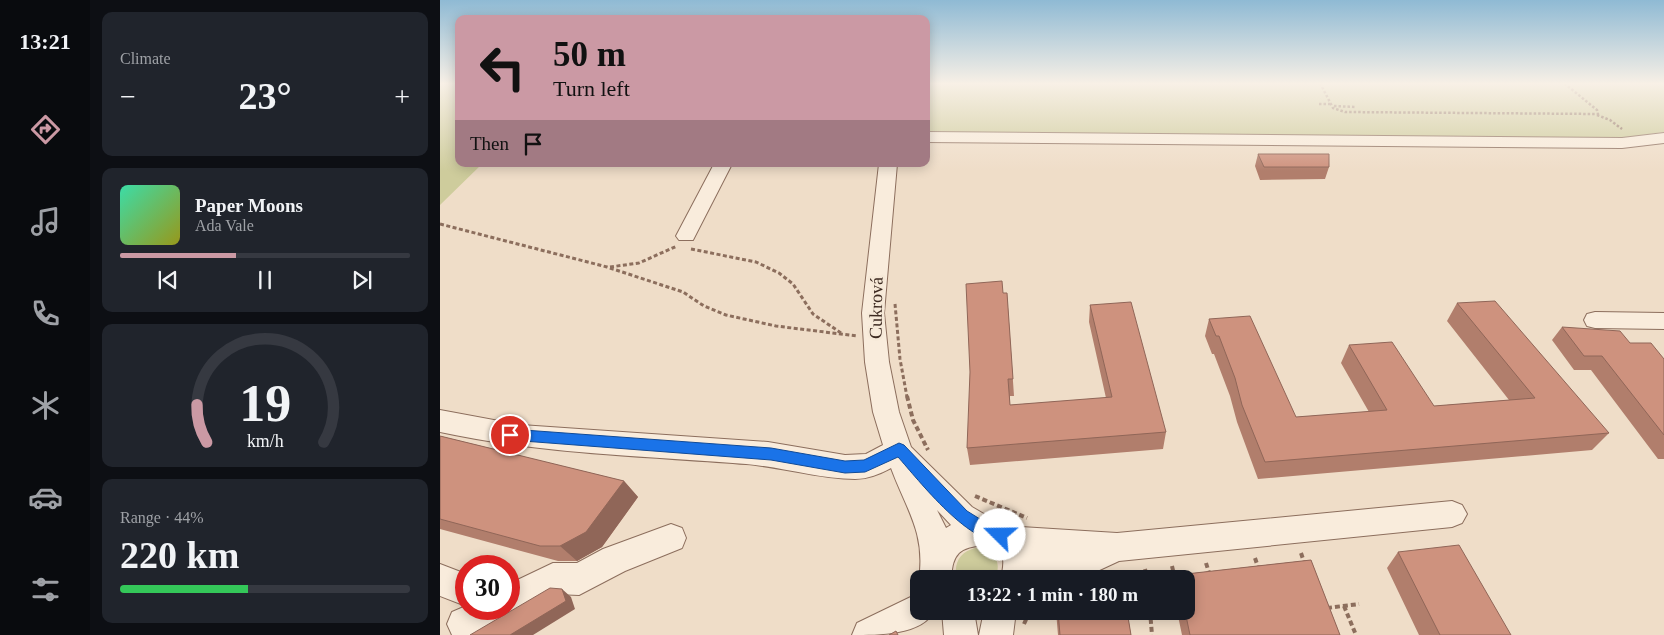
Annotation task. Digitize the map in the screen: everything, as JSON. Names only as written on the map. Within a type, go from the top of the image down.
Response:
[{"type":"street","points":[[930,137],[1622,143],[1664,138]]},
{"type":"street","points":[[684,239],[721,167]]},
{"type":"street","name":"Cukrová","points":[[888,167],[873,313],[874,337],[886,412],[913,489],[934,535],[929,570]]},
{"type":"street","points":[[1595,320],[1664,321]]},
{"type":"street","points":[[440,422],[479,431],[526,437],[771,454],[845,467],[865,466],[899,449]]},
{"type":"street","name":"Cukrová","points":[[899,449],[962,516],[995,535]]},
{"type":"street","points":[[936,570],[951,540],[972,531],[1030,543],[1090,542],[1117,547],[1452,514]]},
{"type":"street","points":[[995,535],[1017,555],[1018,570]]},
{"type":"street","points":[[520,595],[552,578],[579,579],[614,560],[671,538]]},
{"type":"street","points":[[1049,570],[1091,559],[1117,547]]},
{"type":"street","points":[[440,580],[455,586]]},
{"type":"street","points":[[869,635],[893,624],[910,606]]},
{"type":"street","points":[[959,620],[961,635]]},
{"type":"street","points":[[996,635],[998,620]]},
{"type":"path","points":[[1424,113],[1596,114],[1610,120],[1636,141]]},
{"type":"path","points":[[440,224],[607,267],[683,292],[704,306],[726,314],[776,326],[874,337]]},
{"type":"path","points":[[607,267],[620,267],[646,261],[684,239],[691,249],[752,262],[777,272],[791,282],[810,310],[821,321],[843,335]]},
{"type":"path","points":[[894,295],[897,337],[906,387],[922,441],[932,455]]},
{"type":"path","points":[[968,492],[1032,520]]},
{"type":"path","points":[[1301,553],[1308,571]]},
{"type":"path","points":[[1255,558],[1261,576]]},
{"type":"path","points":[[1203,582],[1212,581],[1206,563]]},
{"type":"path","points":[[1172,566],[1173,570]]},
{"type":"path","points":[[1322,608],[1358,604]]},
{"type":"path","points":[[1344,606],[1356,635]]},
{"type":"path","points":[[1151,620],[1152,635]]},
{"type":"shaded area","points":[[440,113],[455,113],[455,167],[479,167],[440,205]]},
{"type":"shaded area","points":[[930,113],[1664,113],[1664,132],[1613,139],[930,132]]},
{"type":"shaded area","points":[[975,548],[981,549],[992,554],[997,562],[998,570],[956,570],[959,559],[965,552]]},
{"type":"building","points":[[1258,154],[1329,154],[1329,167],[1264,167]]},
{"type":"building","points":[[1002,281],[1003,293],[1007,293],[1013,379],[1008,379],[1010,405],[1112,397],[1090,305],[1131,302],[1166,432],[967,448],[970,372],[966,284]]},
{"type":"building","points":[[1495,301],[1609,433],[1265,462],[1242,405],[1235,378],[1219,336],[1216,336],[1209,319],[1250,316],[1296,417],[1387,410],[1349,345],[1392,342],[1434,406],[1535,398],[1457,303]]},
{"type":"building","points":[[1562,327],[1620,331],[1630,343],[1651,343],[1664,359],[1664,435],[1602,356],[1584,356]]},
{"type":"building","points":[[440,436],[624,481],[586,532],[560,546],[540,546],[440,519]]},
{"type":"building","points":[[1459,545],[1511,635],[1440,635],[1398,552]]},
{"type":"building","points":[[1311,560],[1340,635],[1190,635],[1187,620],[1195,620],[1195,573]]},
{"type":"building","points":[[550,588],[562,589],[566,601],[510,635],[470,635],[496,620],[520,620],[520,606]]},
{"type":"building","points":[[1059,620],[1128,620],[1131,635],[1060,635]]},
{"type":"building","points":[[896,631],[898,635],[889,635]]},
{"type":"route","points":[[510,435],[771,454],[814,460],[845,467],[865,466],[899,449],[962,516],[984,530],[1000,535]]}]
